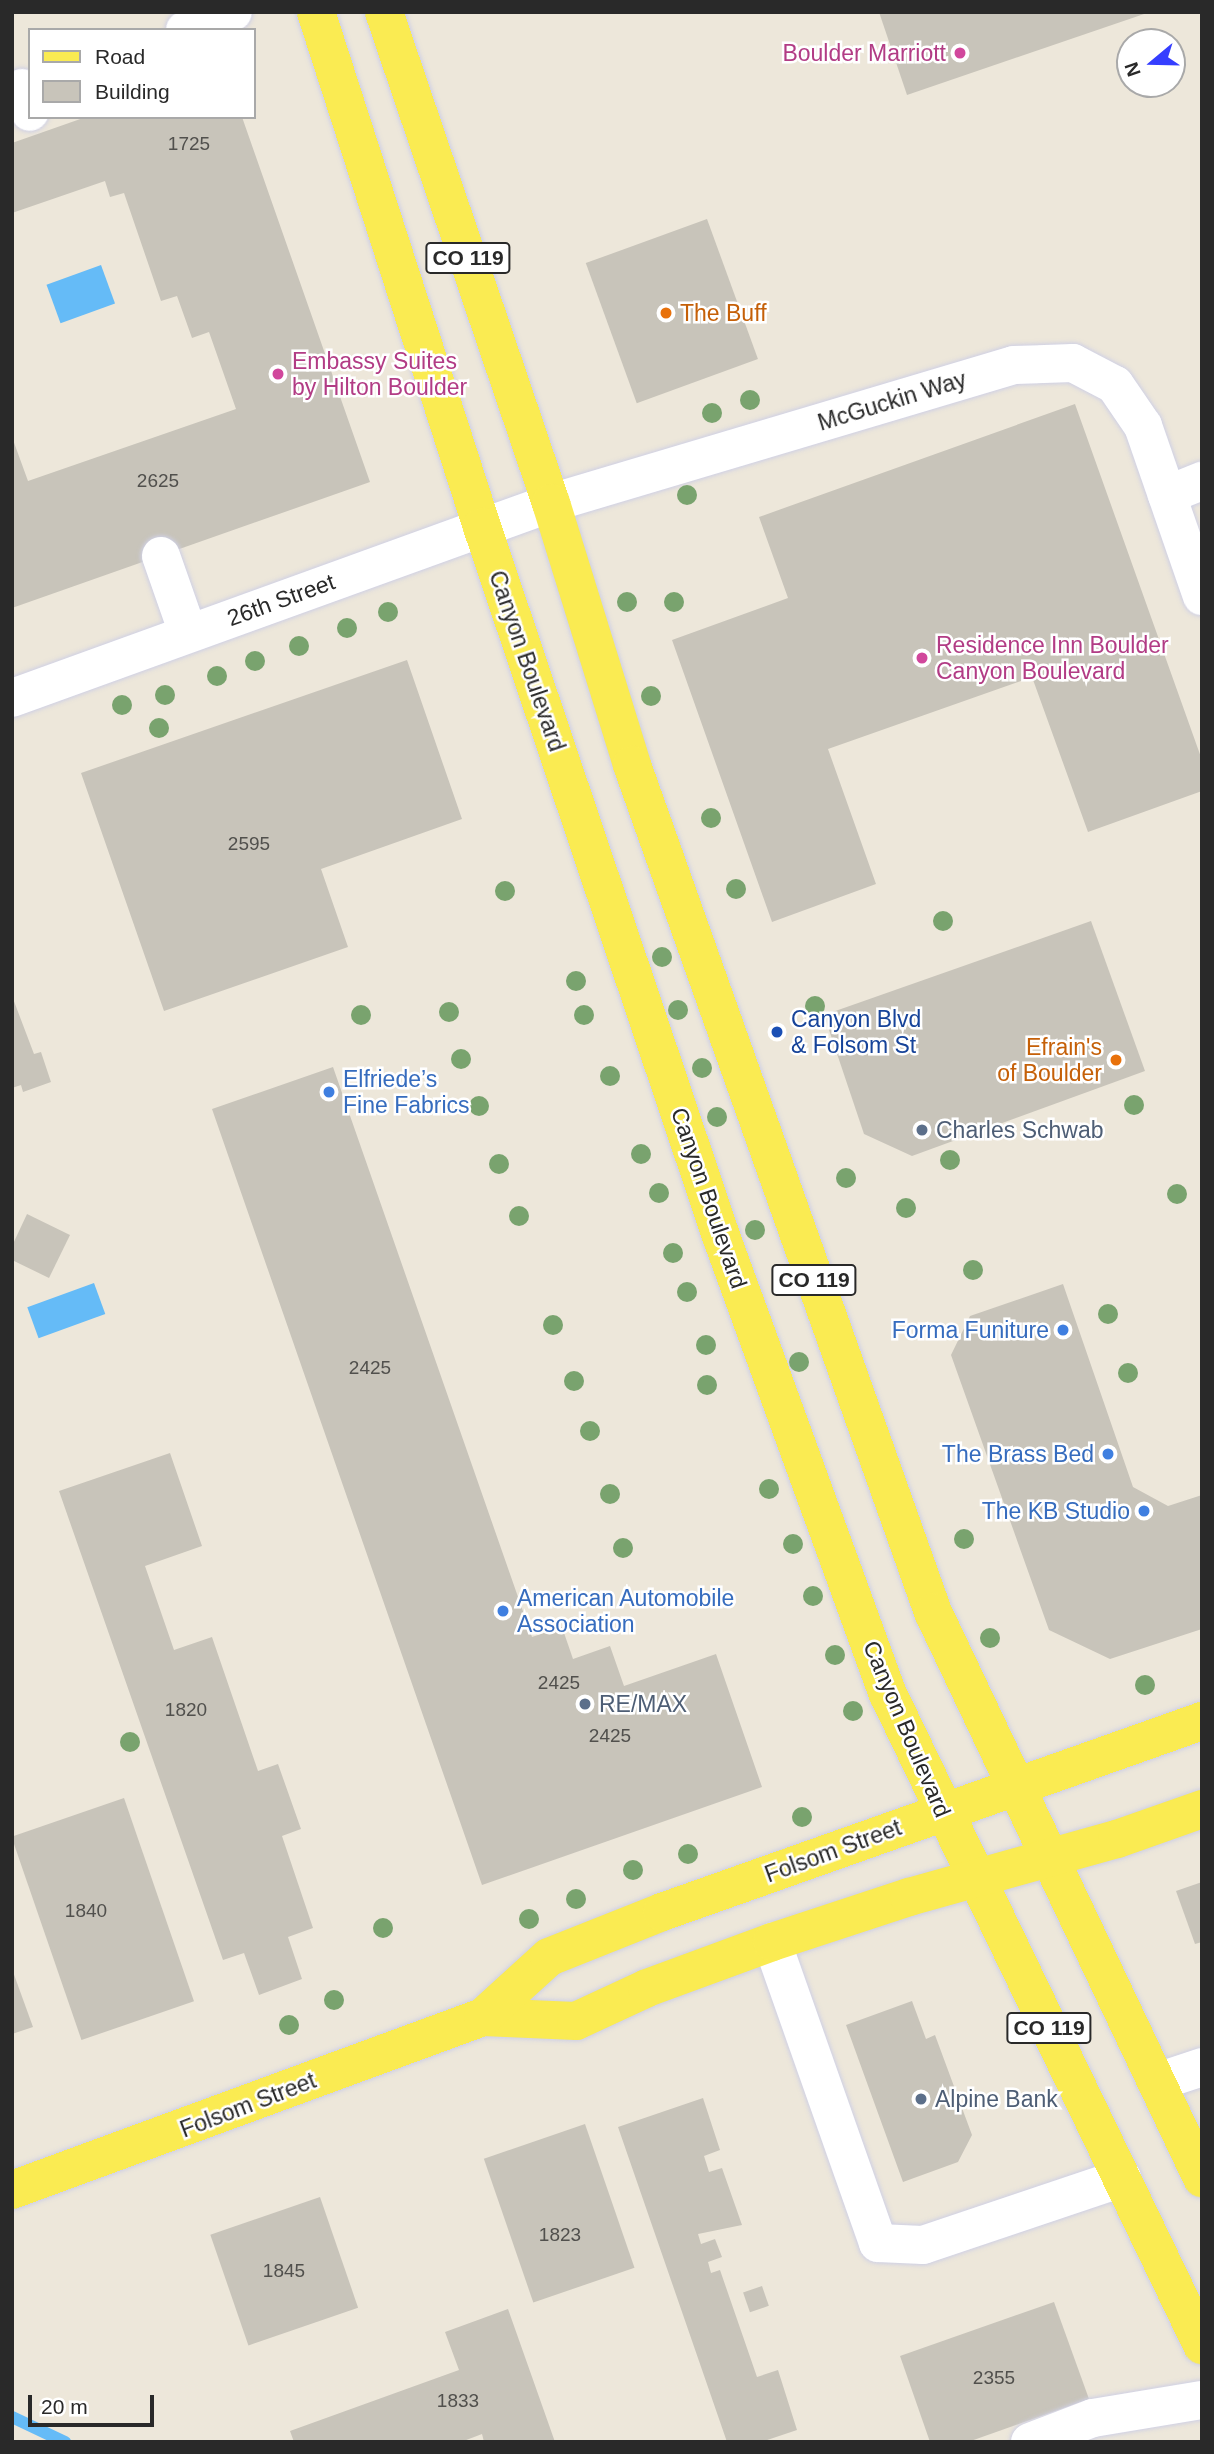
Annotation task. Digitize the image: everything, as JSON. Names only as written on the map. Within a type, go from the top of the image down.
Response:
[{"type":"main road","name":"Canyon Boulevard","points":[[317,12],[482,527],[777,1394],[888,1694],[942,1812],[1202,2344]]},
{"type":"main road","name":"CO 119","points":[[384,12],[551,503],[632,765],[924,1586],[1013,1787],[1202,2178]]},
{"type":"main road","name":"Folsom Street","points":[[12,2190],[483,2017],[549,1957],[662,1912],[1202,1721]]},
{"type":"main road","name":"Folsom Street","points":[[483,2017],[576,2021],[648,1988],[772,1942],[975,1878],[1117,1839],[1202,1809]]},
{"type":"street","points":[[190,28],[233,12]]},
{"type":"street","name":"McGuckin Way","points":[[551,503],[1014,365],[1073,363],[1115,385],[1184,488],[1202,596]]},
{"type":"street","name":"26th Street","points":[[13,697],[551,503]]},
{"type":"street","points":[[161,555],[188,634]]},
{"type":"street","points":[[772,1942],[878,2243],[923,2245],[1122,2178]]},
{"type":"street","points":[[1157,2082],[1202,2067]]},
{"type":"street","points":[[1030,2442],[1093,2418],[1202,2400]]},
{"type":"water","points":[[101,265],[115,304],[61,323],[46,285]]},
{"type":"water","points":[[94,1283],[105,1314],[39,1338],[27,1307]]},
{"type":"building","name":"Boulder Marriott","points":[[879,12],[1147,12],[1147,13],[907,95]]},
{"type":"building","name":"Embassy Suites by Hilton Boulder","points":[[80,119],[243,119],[370,482],[12,608],[12,437],[28,481],[236,409],[209,332],[192,338],[177,296],[161,301],[124,193],[110,197],[105,181],[12,213],[12,143]]},
{"type":"building","points":[[707,219],[758,359],[637,403],[586,263]]},
{"type":"building","name":"Residence Inn Boulder Canyon Boulevard","points":[[1075,404],[1202,760],[1202,791],[1088,832],[1032,677],[828,749],[876,884],[772,922],[672,640],[788,598],[759,517]]},
{"type":"building","points":[[407,660],[462,819],[321,869],[348,947],[164,1011],[81,773]]},
{"type":"building","points":[[1091,921],[1145,1071],[912,1156],[864,1134],[824,1015]]},
{"type":"building","points":[[12,996],[34,1054],[41,1052],[51,1082],[23,1092],[21,1085],[12,1088]]},
{"type":"building","points":[[333,1067],[532,1637],[562,1627],[573,1659],[610,1646],[624,1686],[716,1654],[762,1787],[482,1885],[212,1109]]},
{"type":"building","points":[[27,1214],[70,1235],[49,1278],[12,1260],[12,1246]]},
{"type":"building","points":[[1063,1284],[1133,1487],[1168,1506],[1202,1495],[1202,1629],[1110,1659],[1049,1630],[951,1355],[970,1316]]},
{"type":"building","points":[[170,1453],[202,1546],[145,1566],[174,1650],[212,1637],[258,1771],[278,1764],[301,1829],[282,1836],[313,1928],[288,1937],[302,1979],[259,1995],[244,1953],[223,1960],[59,1491]]},
{"type":"building","points":[[124,1798],[194,2001],[81,2040],[12,1837]]},
{"type":"building","points":[[1202,1882],[1202,1942],[1195,1944],[1176,1891]]},
{"type":"building","points":[[12,1969],[33,2027],[12,2034]]},
{"type":"building","points":[[912,2001],[926,2039],[935,2035],[972,2135],[958,2162],[903,2182],[846,2025]]},
{"type":"building","points":[[703,2098],[720,2150],[704,2156],[709,2172],[722,2168],[742,2225],[698,2234],[701,2244],[715,2239],[722,2257],[708,2262],[711,2273],[720,2270],[757,2377],[778,2370],[797,2430],[761,2442],[727,2442],[618,2127]]},
{"type":"building","points":[[585,2124],[634,2268],[533,2303],[484,2159]]},
{"type":"building","points":[[320,2197],[358,2308],[248,2345],[210,2235]]},
{"type":"building","points":[[762,2286],[769,2306],[750,2312],[743,2293]]},
{"type":"building","points":[[1054,2302],[1089,2399],[968,2442],[930,2442],[900,2356]]},
{"type":"building","points":[[508,2309],[555,2442],[484,2442],[482,2434],[461,2442],[294,2442],[290,2431],[459,2370],[445,2332]]},
{"type":"waterway","points":[[12,2417],[65,2442]]},
{"type":"place","name":"Boulder Marriott","points":[[960,53]]},
{"type":"place","name":"The Buff","points":[[666,313]]},
{"type":"place","name":"Embassy Suites by Hilton Boulder","points":[[278,374]]},
{"type":"place","name":"Residence Inn Boulder Canyon Boulevard","points":[[922,658]]},
{"type":"place","name":"Canyon Blvd & Folsom St","points":[[777,1032]]},
{"type":"place","name":"Efrain's of Boulder","points":[[1116,1060]]},
{"type":"place","name":"Elfriede’s Fine Fabrics","points":[[329,1092]]},
{"type":"place","name":"Charles Schwab","points":[[922,1130]]},
{"type":"place","name":"Forma Funiture","points":[[1063,1330]]},
{"type":"place","name":"The Brass Bed","points":[[1108,1454]]},
{"type":"place","name":"The KB Studio","points":[[1144,1511]]},
{"type":"place","name":"American Automobile Association","points":[[503,1611]]},
{"type":"place","name":"RE/MAX","points":[[585,1704]]},
{"type":"place","name":"Alpine Bank","points":[[921,2099]]}]
